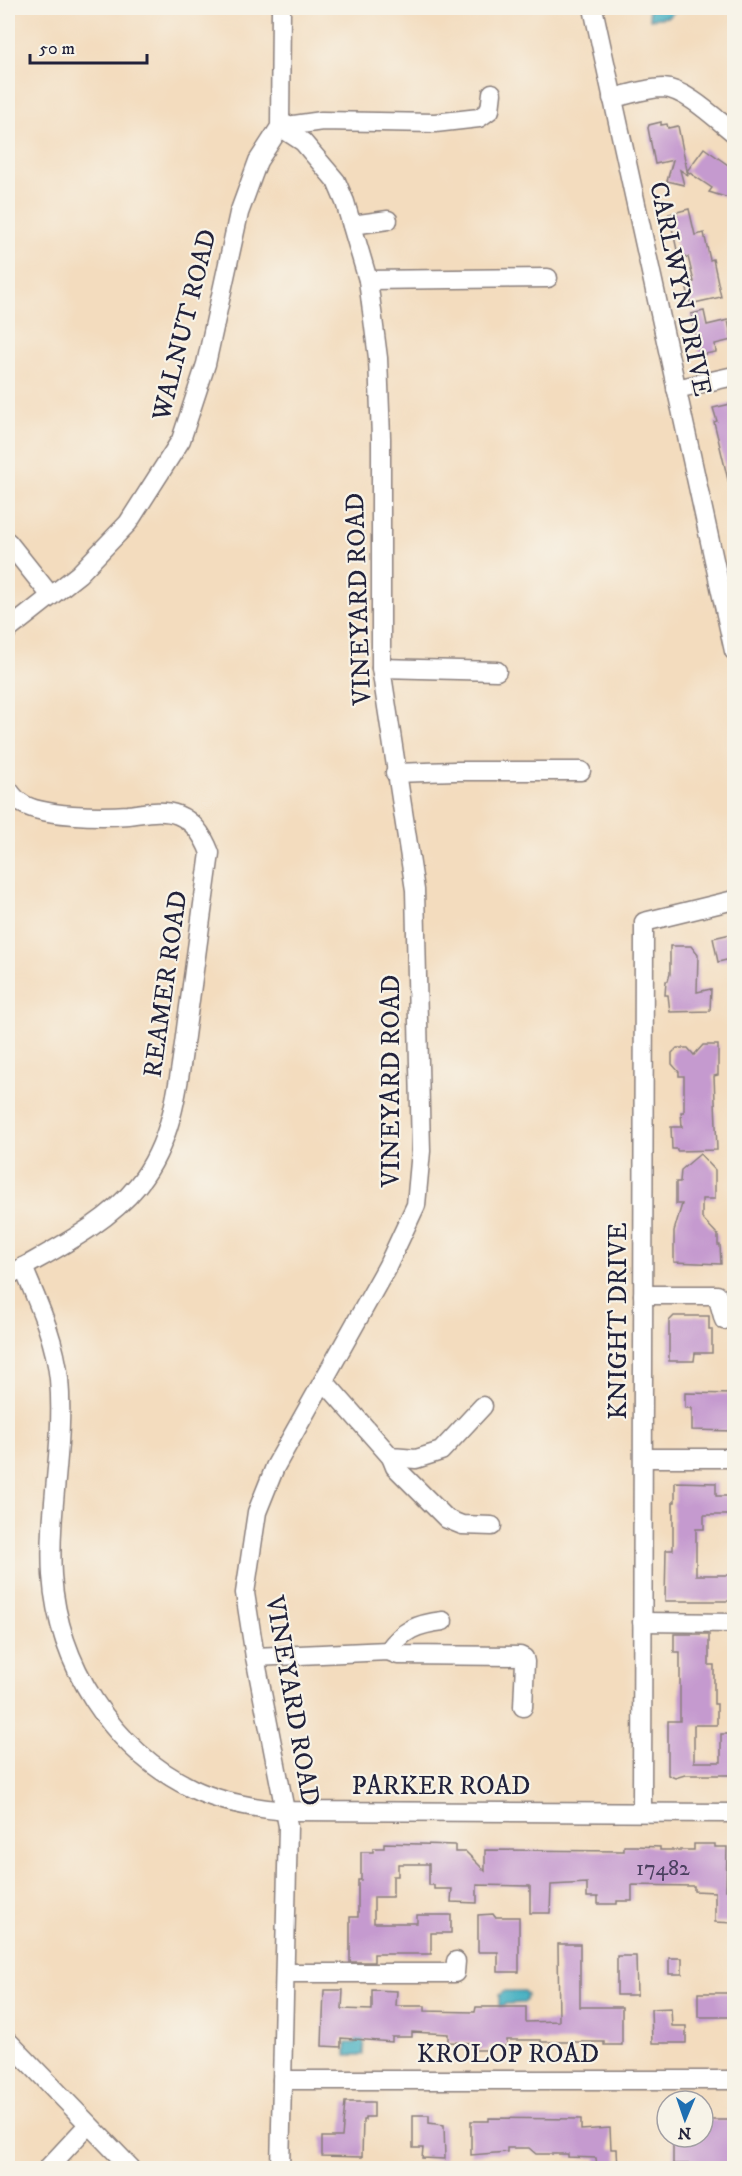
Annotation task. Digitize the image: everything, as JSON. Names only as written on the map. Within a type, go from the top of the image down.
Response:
[{"type":"street","points":[[280,8],[280,127],[322,121],[435,123],[479,118],[490,110],[492,93]]},
{"type":"street","name":"CARLWYN DRIVE","points":[[593,8],[735,651]]},
{"type":"street","points":[[612,98],[651,89],[674,90],[685,95],[735,133]]},
{"type":"street","name":"VINEYARD ROAD","points":[[280,127],[303,142],[336,182],[352,225],[368,280],[378,358],[381,438],[381,668],[395,773],[415,890],[421,1151],[416,1205],[387,1267],[275,1467],[257,1512],[245,1593],[255,1657],[286,1811],[289,1841],[280,2169]]},
{"type":"street","name":"WALNUT ROAD","points":[[8,630],[79,574],[129,523],[182,440],[206,364],[240,213],[258,161],[280,127]]},
{"type":"street","points":[[352,225],[388,219]]},
{"type":"street","points":[[368,280],[548,278]]},
{"type":"street","points":[[676,388],[735,376]]},
{"type":"street","points":[[8,542],[51,596]]},
{"type":"street","points":[[381,668],[497,671]]},
{"type":"street","points":[[395,773],[581,771]]},
{"type":"street","name":"REAMER ROAD","points":[[8,789],[21,804],[51,813],[104,817],[161,812],[179,816],[194,825],[204,838],[210,853],[175,1103],[161,1148],[138,1185],[113,1209],[70,1242],[15,1271]]},
{"type":"street","name":"KNIGHT DRIVE","points":[[642,1812],[644,922],[735,900]]},
{"type":"street","name":"PARKER ROAD","points":[[15,1271],[48,1328],[59,1377],[61,1412],[52,1535],[52,1575],[67,1646],[80,1676],[96,1703],[114,1727],[147,1759],[174,1779],[213,1797],[264,1809],[286,1811],[735,1813]]},
{"type":"street","points":[[643,1295],[717,1295],[724,1320]]},
{"type":"street","points":[[324,1381],[391,1457],[395,1467],[447,1519],[462,1525],[492,1526]]},
{"type":"street","points":[[391,1457],[416,1459],[441,1451],[483,1406]]},
{"type":"street","points":[[644,1458],[732,1458]]},
{"type":"street","points":[[388,1652],[397,1639],[418,1625],[443,1621]]},
{"type":"street","points":[[642,1622],[735,1623]]},
{"type":"street","points":[[255,1657],[388,1652],[398,1655],[520,1656],[525,1662],[523,1707]]},
{"type":"street","points":[[285,1973],[455,1973],[456,1961]]},
{"type":"street","points":[[8,2041],[131,2169]]},
{"type":"street","name":"KROLOP ROAD","points":[[282,2080],[735,2080]]},
{"type":"street","points":[[48,2169],[88,2125]]},
{"type":"water","points":[[672,8],[674,12],[668,17],[650,19],[648,9]]},
{"type":"water","points":[[505,1991],[524,1991],[527,1995],[526,2001],[499,2006],[499,1995]]},
{"type":"water","points":[[356,2035],[364,2035],[363,2055],[346,2055],[346,2043],[356,2043]]},
{"type":"building","points":[[661,122],[661,125],[667,124],[668,128],[678,126],[688,175],[680,170],[684,185],[667,181],[673,160],[655,164],[648,128],[649,125]]},
{"type":"building","points":[[704,148],[735,170],[735,200],[709,192],[712,188],[687,171]]},
{"type":"building","points":[[689,209],[695,235],[704,233],[710,260],[713,259],[721,297],[690,304],[687,288],[692,287],[691,282],[694,282],[688,257],[679,259],[669,214]]},
{"type":"building","points":[[704,311],[707,325],[728,320],[732,340],[715,344],[716,352],[700,355],[691,314]]},
{"type":"building","points":[[735,403],[735,487],[730,488],[714,422],[717,421],[713,408]]},
{"type":"building","points":[[735,933],[735,958],[718,962],[713,938]]},
{"type":"building","points":[[670,946],[691,946],[698,955],[697,992],[711,989],[710,1011],[670,1012],[668,995],[665,995],[666,981],[670,974]]},
{"type":"building","points":[[703,1045],[718,1045],[718,1075],[714,1076],[717,1150],[677,1151],[677,1149],[672,1149],[671,1127],[682,1127],[684,1076],[679,1076],[679,1072],[672,1064],[672,1053],[677,1048],[688,1048],[694,1055]]},
{"type":"building","points":[[700,1154],[715,1170],[715,1199],[702,1199],[702,1218],[718,1235],[721,1264],[674,1262],[674,1231],[682,1204],[676,1204],[676,1182],[680,1182],[681,1170]]},
{"type":"building","points":[[674,1316],[709,1316],[709,1329],[712,1329],[712,1353],[695,1353],[694,1361],[669,1361],[669,1321]]},
{"type":"building","points":[[685,1393],[734,1394],[735,1431],[692,1430],[692,1408],[685,1408]]},
{"type":"building","points":[[675,1482],[716,1483],[716,1496],[735,1496],[735,1515],[704,1515],[704,1529],[696,1529],[696,1575],[735,1575],[735,1601],[665,1601],[666,1550],[673,1550]]},
{"type":"building","points":[[674,1634],[709,1634],[709,1665],[714,1665],[714,1704],[717,1704],[717,1725],[694,1725],[694,1762],[721,1762],[721,1734],[735,1734],[735,1775],[685,1775],[675,1778],[668,1775],[668,1721],[680,1721],[680,1652],[674,1652]]},
{"type":"building","points":[[384,1843],[455,1845],[455,1852],[466,1852],[485,1871],[485,1850],[624,1851],[624,1846],[636,1846],[660,1847],[660,1850],[694,1850],[694,1844],[715,1844],[715,1847],[727,1847],[726,1890],[735,1890],[735,1923],[715,1922],[715,1892],[694,1891],[694,1886],[632,1885],[632,1901],[598,1904],[598,1897],[587,1897],[587,1883],[551,1885],[550,1913],[530,1913],[530,1886],[477,1885],[477,1903],[451,1902],[452,1889],[434,1889],[434,1885],[429,1885],[429,1864],[398,1864],[398,1876],[393,1876],[393,1897],[374,1897],[374,1923],[417,1923],[417,1915],[451,1915],[451,1933],[431,1933],[431,1954],[374,1954],[374,1962],[350,1962],[350,1917],[358,1917],[361,1852],[373,1852],[373,1848],[384,1848]]},
{"type":"building","points":[[493,1914],[495,1917],[519,1917],[519,1972],[498,1972],[498,1952],[478,1952],[478,1915]]},
{"type":"building","points":[[558,1944],[580,1944],[580,2007],[622,2007],[622,2045],[604,2045],[604,2042],[507,2040],[507,2046],[489,2046],[489,2050],[472,2050],[472,2043],[448,2042],[448,2034],[412,2032],[412,2037],[392,2037],[392,2042],[341,2038],[341,2047],[322,2046],[324,1990],[343,1990],[342,2009],[372,2010],[372,1990],[397,1991],[396,2006],[425,2006],[425,2011],[475,2012],[476,2007],[526,2007],[526,2022],[559,2021]]},
{"type":"building","points":[[617,1956],[636,1956],[637,1995],[617,1995]]},
{"type":"building","points":[[669,1958],[682,1958],[682,1974],[669,1974]]},
{"type":"building","points":[[698,1993],[735,1993],[735,2017],[698,2017]]},
{"type":"building","points":[[671,2008],[672,2026],[686,2026],[686,2043],[652,2043],[651,2009]]},
{"type":"building","points":[[345,2102],[374,2102],[374,2117],[365,2117],[363,2120],[362,2157],[322,2156],[322,2137],[342,2137]]},
{"type":"building","points":[[413,2115],[429,2115],[429,2123],[444,2125],[445,2159],[422,2158],[423,2148],[413,2148]]},
{"type":"building","points":[[489,2118],[581,2119],[581,2130],[610,2128],[611,2149],[617,2149],[618,2169],[597,2169],[596,2158],[568,2157],[568,2154],[536,2154],[529,2148],[507,2148],[507,2152],[471,2155],[471,2121],[489,2121]]},
{"type":"building","points":[[715,2120],[735,2120],[735,2169],[719,2169],[719,2164],[673,2164],[673,2149],[715,2149]]}]
